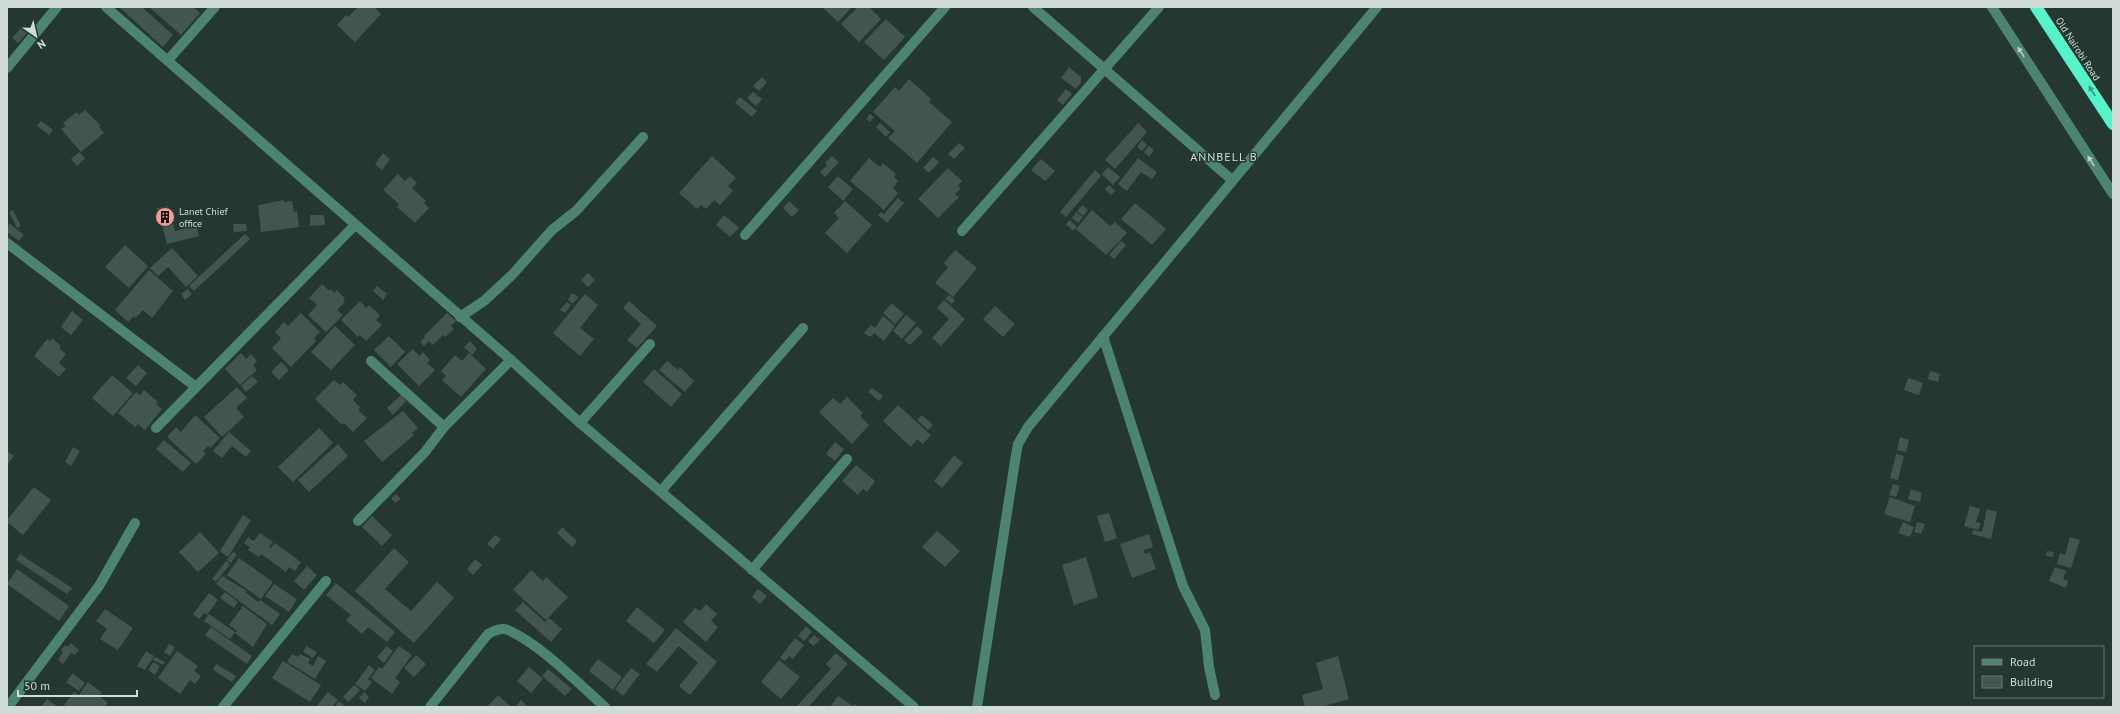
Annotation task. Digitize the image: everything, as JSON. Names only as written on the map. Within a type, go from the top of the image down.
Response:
[{"type":"highway","name":"Old Nairobi Road","points":[[2036,7],[2113,124]]},
{"type":"street","points":[[7,68],[57,7]]},
{"type":"street","points":[[106,7],[511,360],[580,423],[914,707]]},
{"type":"street","points":[[168,60],[215,7]]},
{"type":"street","points":[[745,235],[945,7]]},
{"type":"street","points":[[1033,7],[1232,180]]},
{"type":"street","points":[[962,231],[1159,7]]},
{"type":"street","points":[[977,707],[1018,444],[1028,427],[1377,7]]},
{"type":"street","points":[[1992,7],[2113,194]]},
{"type":"street","points":[[460,317],[484,302],[512,275],[552,230],[576,211],[643,136]]},
{"type":"street","points":[[156,428],[355,225]]},
{"type":"street","points":[[7,243],[196,386]]},
{"type":"street","points":[[661,491],[803,328]]},
{"type":"street","points":[[1104,336],[1183,586],[1205,630],[1209,667],[1215,695]]},
{"type":"street","points":[[580,423],[650,344]]},
{"type":"street","points":[[358,521],[425,452],[444,427],[511,360]]},
{"type":"street","points":[[371,361],[444,427]]},
{"type":"street","points":[[752,570],[847,459]]},
{"type":"street","points":[[8,707],[99,586],[136,523]]},
{"type":"street","points":[[223,707],[326,581]]},
{"type":"street","points":[[430,707],[488,634],[497,630],[507,630],[544,653],[605,707]]},
{"type":"building","points":[[119,7],[142,7],[173,35],[163,47]]},
{"type":"building","points":[[149,7],[193,7],[200,13],[181,35]]},
{"type":"building","points":[[358,7],[374,7],[381,14],[355,42],[337,25],[346,15],[348,17]]},
{"type":"building","points":[[822,7],[852,7],[838,22]]},
{"type":"building","points":[[858,7],[869,7],[881,19],[859,42],[841,24]]},
{"type":"building","points":[[886,19],[905,37],[884,60],[864,42]]},
{"type":"building","points":[[22,27],[28,32],[18,43],[12,38]]},
{"type":"building","points":[[1069,67],[1081,77],[1081,82],[1076,89],[1061,78]]},
{"type":"building","points":[[762,77],[767,82],[759,91],[753,86]]},
{"type":"building","points":[[909,79],[931,99],[929,102],[952,122],[917,163],[888,138],[895,131],[873,112],[895,87],[899,91]]},
{"type":"building","points":[[1066,89],[1072,94],[1063,105],[1057,100]]},
{"type":"building","points":[[753,92],[762,99],[756,106],[747,98]]},
{"type":"building","points":[[740,97],[757,111],[752,117],[735,103]]},
{"type":"building","points":[[85,110],[100,125],[99,127],[104,133],[81,152],[61,129],[66,126],[63,123],[77,112],[79,115]]},
{"type":"building","points":[[870,114],[874,117],[870,122],[866,119]]},
{"type":"building","points":[[41,121],[53,130],[49,135],[37,126]]},
{"type":"building","points":[[880,123],[890,132],[886,137],[876,127]]},
{"type":"building","points":[[1138,123],[1147,132],[1115,169],[1105,160]]},
{"type":"building","points":[[1142,140],[1147,145],[1142,151],[1137,147]]},
{"type":"building","points":[[959,143],[965,148],[954,159],[948,154]]},
{"type":"building","points":[[1149,146],[1154,150],[1149,157],[1144,152]]},
{"type":"building","points":[[79,152],[85,158],[77,166],[71,159]]},
{"type":"building","points":[[383,153],[390,159],[382,170],[375,164]]},
{"type":"building","points":[[712,156],[736,178],[728,186],[733,191],[720,205],[714,200],[706,209],[701,205],[697,209],[679,193]]},
{"type":"building","points":[[832,156],[839,162],[825,177],[820,172],[827,165],[825,163]]},
{"type":"building","points":[[933,157],[939,162],[929,173],[923,168]]},
{"type":"building","points":[[869,158],[880,167],[883,163],[896,174],[894,177],[898,181],[893,188],[898,193],[884,210],[850,181]]},
{"type":"building","points":[[1138,158],[1157,172],[1152,179],[1141,172],[1127,191],[1118,184]]},
{"type":"building","points":[[1041,159],[1055,171],[1045,181],[1031,170]]},
{"type":"building","points":[[1108,167],[1120,177],[1113,185],[1102,174]]},
{"type":"building","points":[[948,168],[962,181],[958,186],[961,188],[955,194],[959,197],[938,218],[918,199]]},
{"type":"building","points":[[1095,170],[1101,176],[1066,217],[1060,212]]},
{"type":"building","points":[[398,174],[405,181],[410,176],[417,183],[412,188],[426,201],[424,203],[429,208],[415,223],[397,207],[399,204],[383,190]]},
{"type":"building","points":[[838,176],[853,189],[843,201],[828,187]]},
{"type":"building","points":[[1109,185],[1115,191],[1111,195],[1105,189]]},
{"type":"building","points":[[898,198],[904,203],[887,223],[878,215],[881,212],[884,214]]},
{"type":"building","points":[[284,200],[284,202],[292,201],[294,212],[297,211],[299,227],[261,232],[258,205]]},
{"type":"building","points":[[789,201],[799,210],[792,217],[783,208]]},
{"type":"building","points":[[845,201],[872,225],[847,253],[825,233],[839,218],[834,213]]},
{"type":"building","points":[[1135,203],[1166,229],[1152,245],[1121,219]]},
{"type":"building","points":[[1082,205],[1088,210],[1083,216],[1077,211]]},
{"type":"building","name":"Lanet Chief office","points":[[168,206],[175,231],[196,225],[199,236],[167,244],[157,208]]},
{"type":"building","points":[[13,210],[21,226],[17,228],[9,212]]},
{"type":"building","points":[[1092,210],[1110,226],[1115,222],[1127,233],[1106,255],[1076,229]]},
{"type":"building","points":[[1076,212],[1083,217],[1078,223],[1072,218]]},
{"type":"building","points":[[310,215],[324,215],[325,225],[310,226]]},
{"type":"building","points":[[724,215],[739,228],[730,237],[716,225]]},
{"type":"building","points":[[1070,220],[1077,227],[1073,231],[1066,224]]},
{"type":"building","points":[[9,223],[24,235],[19,241],[7,232]]},
{"type":"building","points":[[233,224],[246,224],[247,231],[234,232]]},
{"type":"building","points":[[245,234],[250,239],[194,291],[189,286]]},
{"type":"building","points":[[1121,241],[1126,245],[1114,259],[1109,255]]},
{"type":"building","points":[[125,245],[148,266],[129,288],[105,267]]},
{"type":"building","points":[[172,248],[198,276],[186,287],[168,267],[158,276],[150,268]]},
{"type":"building","points":[[955,250],[977,268],[953,297],[935,283],[948,267],[944,263]]},
{"type":"building","points":[[149,270],[173,291],[152,318],[143,310],[136,318],[134,316],[128,322],[115,310]]},
{"type":"building","points":[[588,273],[595,280],[588,287],[581,280]]},
{"type":"building","points":[[322,284],[329,291],[331,289],[334,293],[337,290],[345,299],[343,301],[345,302],[337,310],[343,315],[326,332],[308,315],[317,305],[309,298]]},
{"type":"building","points":[[377,286],[387,294],[383,300],[373,291]]},
{"type":"building","points":[[188,289],[192,294],[185,300],[181,294]]},
{"type":"building","points":[[572,293],[578,297],[573,304],[568,300]]},
{"type":"building","points":[[585,294],[598,305],[580,328],[594,339],[580,356],[553,333]]},
{"type":"building","points":[[949,295],[955,300],[952,304],[945,299]]},
{"type":"building","points":[[944,300],[965,319],[941,346],[932,338],[949,319],[937,308]]},
{"type":"building","points":[[360,301],[366,308],[369,305],[380,315],[376,320],[382,325],[366,341],[360,335],[358,337],[341,320]]},
{"type":"building","points":[[629,301],[657,326],[637,348],[627,340],[641,324],[623,308]]},
{"type":"building","points":[[567,302],[571,305],[565,313],[560,310]]},
{"type":"building","points":[[892,303],[904,314],[895,324],[883,313]]},
{"type":"building","points":[[995,306],[1015,324],[1003,337],[983,319]]},
{"type":"building","points":[[72,311],[83,320],[71,335],[61,327]]},
{"type":"building","points":[[301,313],[320,332],[314,338],[316,341],[291,367],[272,348],[281,338],[275,332],[284,322],[288,326]]},
{"type":"building","points":[[447,313],[456,321],[451,326],[454,329],[445,337],[443,335],[433,345],[424,336]]},
{"type":"building","points":[[906,315],[916,323],[902,339],[893,331]]},
{"type":"building","points":[[883,316],[895,326],[884,341],[874,333],[870,337],[864,333],[871,325],[875,328]]},
{"type":"building","points":[[335,326],[355,345],[331,370],[311,352]]},
{"type":"building","points":[[917,326],[923,332],[910,345],[904,340]]},
{"type":"building","points":[[389,336],[405,352],[391,367],[374,350]]},
{"type":"building","points":[[425,337],[429,341],[424,346],[420,342]]},
{"type":"building","points":[[52,338],[61,346],[59,348],[66,354],[59,363],[66,369],[59,377],[34,356],[47,339],[50,341]]},
{"type":"building","points":[[470,341],[477,349],[472,355],[464,347]]},
{"type":"building","points":[[413,349],[419,356],[423,352],[430,360],[427,363],[435,370],[419,386],[397,364]]},
{"type":"building","points":[[241,353],[246,359],[251,354],[257,361],[253,365],[257,370],[240,385],[225,369]]},
{"type":"building","points":[[469,353],[486,369],[461,397],[442,380],[446,376],[441,371],[455,355],[462,361]]},
{"type":"building","points":[[667,361],[678,370],[680,367],[694,381],[685,392],[659,370]]},
{"type":"building","points":[[281,362],[289,370],[279,380],[271,372]]},
{"type":"building","points":[[138,365],[147,373],[136,386],[126,378]]},
{"type":"building","points":[[654,369],[682,394],[671,407],[643,382]]},
{"type":"building","points":[[1930,371],[1940,374],[1938,382],[1928,379]]},
{"type":"building","points":[[112,375],[133,393],[113,416],[92,398]]},
{"type":"building","points":[[252,376],[258,382],[246,392],[241,386]]},
{"type":"building","points":[[1908,378],[1923,383],[1919,395],[1904,390]]},
{"type":"building","points":[[334,380],[340,385],[343,382],[357,395],[353,400],[360,407],[358,410],[367,418],[353,432],[344,423],[342,425],[315,399]]},
{"type":"building","points":[[237,387],[247,398],[236,408],[244,417],[222,437],[204,417]]},
{"type":"building","points":[[872,388],[883,396],[879,401],[868,392]]},
{"type":"building","points":[[144,390],[158,402],[156,404],[162,409],[145,430],[138,424],[135,427],[118,413],[136,392],[140,395]]},
{"type":"building","points":[[401,395],[406,401],[393,415],[387,408]]},
{"type":"building","points":[[847,397],[863,413],[860,416],[869,425],[852,444],[819,412],[833,398],[840,404]]},
{"type":"building","points":[[898,405],[931,435],[923,444],[917,439],[911,447],[883,421]]},
{"type":"building","points":[[403,411],[418,428],[412,433],[414,435],[382,462],[364,441]]},
{"type":"building","points":[[195,415],[220,438],[210,448],[208,446],[203,451],[206,454],[196,464],[167,437],[176,427],[181,432]]},
{"type":"building","points":[[922,415],[933,425],[928,430],[917,420]]},
{"type":"building","points":[[319,428],[333,443],[293,482],[278,467]]},
{"type":"building","points":[[229,432],[251,451],[246,457],[232,446],[222,458],[213,451]]},
{"type":"building","points":[[1900,437],[1909,440],[1906,452],[1897,450]]},
{"type":"building","points":[[164,440],[191,463],[183,472],[156,449]]},
{"type":"building","points":[[835,442],[844,449],[835,461],[826,454]]},
{"type":"building","points":[[338,444],[348,456],[309,492],[298,480]]},
{"type":"building","points":[[73,447],[80,451],[71,466],[65,462]]},
{"type":"building","points":[[7,451],[14,456],[7,465]]},
{"type":"building","points":[[1896,454],[1904,456],[1898,480],[1890,478]]},
{"type":"building","points":[[954,455],[963,463],[942,488],[934,481]]},
{"type":"building","points":[[856,465],[875,481],[867,492],[863,489],[858,495],[842,481]]},
{"type":"building","points":[[1893,484],[1900,486],[1896,497],[1889,495]]},
{"type":"building","points":[[34,487],[51,500],[23,535],[7,522],[7,520]]},
{"type":"building","points":[[1911,489],[1922,493],[1920,502],[1908,499]]},
{"type":"building","points":[[396,494],[401,499],[395,503],[391,498]]},
{"type":"building","points":[[1890,497],[1915,506],[1910,522],[1884,514]]},
{"type":"building","points":[[1970,506],[1980,509],[1976,522],[1981,523],[1978,530],[1964,526]]},
{"type":"building","points":[[1987,509],[1997,512],[1991,539],[1972,534],[1973,530],[1982,532]]},
{"type":"building","points":[[1109,513],[1117,538],[1105,542],[1097,516]]},
{"type":"building","points":[[243,515],[251,520],[228,557],[220,551]]},
{"type":"building","points":[[372,516],[392,535],[382,546],[362,527]]},
{"type":"building","points":[[1903,522],[1914,527],[1910,537],[1898,533]]},
{"type":"building","points":[[1917,522],[1925,524],[1921,534],[1914,532]]},
{"type":"building","points":[[562,527],[577,541],[572,547],[557,533]]},
{"type":"building","points":[[937,531],[960,551],[945,567],[922,547]]},
{"type":"building","points":[[200,532],[219,553],[198,572],[179,552]]},
{"type":"building","points":[[260,533],[273,542],[269,547],[271,548],[275,543],[301,562],[295,571],[289,567],[286,572],[261,554],[259,557],[248,550],[250,547],[244,543],[248,537],[254,541]]},
{"type":"building","points":[[1149,534],[1153,547],[1144,550],[1145,554],[1150,552],[1156,569],[1132,578],[1120,544]]},
{"type":"building","points":[[495,535],[501,539],[493,549],[487,544]]},
{"type":"building","points":[[2070,537],[2080,540],[2071,568],[2057,564],[2060,553],[2065,555]]},
{"type":"building","points":[[394,548],[409,562],[385,589],[411,611],[437,582],[454,598],[414,643],[355,591]]},
{"type":"building","points":[[2047,551],[2054,552],[2053,557],[2046,556]]},
{"type":"building","points":[[233,552],[237,554],[231,563],[227,560]]},
{"type":"building","points":[[20,554],[72,588],[67,594],[16,560]]},
{"type":"building","points":[[1086,557],[1098,597],[1074,605],[1062,565]]},
{"type":"building","points":[[239,558],[273,582],[261,599],[227,575]]},
{"type":"building","points":[[475,559],[482,565],[473,575],[467,569]]},
{"type":"building","points":[[226,561],[230,564],[216,582],[212,579]]},
{"type":"building","points":[[307,566],[317,575],[304,590],[294,581]]},
{"type":"building","points":[[2055,567],[2066,571],[2063,579],[2068,581],[2066,588],[2049,581]]},
{"type":"building","points":[[17,569],[69,606],[59,621],[7,584]]},
{"type":"building","points":[[531,570],[543,581],[546,577],[568,597],[546,620],[513,590]]},
{"type":"building","points":[[222,576],[247,591],[245,592],[258,602],[260,600],[280,614],[272,625],[216,584]]},
{"type":"building","points":[[336,583],[395,632],[387,642],[368,627],[362,634],[346,620],[351,615],[326,595]]},
{"type":"building","points":[[274,584],[297,599],[289,612],[265,596]]},
{"type":"building","points":[[758,589],[767,596],[760,604],[752,597]]},
{"type":"building","points":[[225,592],[238,602],[234,608],[220,598]]},
{"type":"building","points":[[209,593],[218,600],[207,615],[204,613],[199,619],[193,614]]},
{"type":"building","points":[[523,602],[545,622],[549,618],[562,629],[551,642],[515,610]]},
{"type":"building","points":[[706,604],[717,614],[711,621],[718,627],[706,642],[683,622],[695,608],[700,611]]},
{"type":"building","points":[[243,606],[267,624],[253,647],[235,633],[237,631],[229,625]]},
{"type":"building","points":[[637,607],[665,630],[654,643],[626,621]]},
{"type":"building","points":[[105,609],[133,628],[118,650],[100,639],[107,629],[96,621]]},
{"type":"building","points":[[209,614],[235,632],[230,639],[204,621]]},
{"type":"building","points":[[806,626],[812,632],[804,641],[798,636]]},
{"type":"building","points":[[211,627],[252,656],[247,664],[205,635]]},
{"type":"building","points":[[676,628],[717,662],[690,695],[679,686],[698,663],[679,646],[657,672],[646,664]]},
{"type":"building","points":[[814,635],[820,640],[813,646],[808,641]]},
{"type":"building","points":[[795,638],[804,645],[793,659],[789,656],[785,661],[780,658]]},
{"type":"building","points":[[71,643],[79,650],[75,655],[71,653],[63,664],[58,660],[63,652],[61,650],[65,645],[67,647]]},
{"type":"building","points":[[169,644],[175,647],[170,656],[164,652]]},
{"type":"building","points":[[306,646],[317,652],[313,658],[303,652]]},
{"type":"building","points":[[387,646],[393,651],[384,663],[377,657]]},
{"type":"building","points":[[399,646],[412,655],[395,678],[400,682],[392,694],[371,678],[379,667],[382,669]]},
{"type":"building","points":[[146,651],[154,656],[145,670],[137,666]]},
{"type":"building","points":[[177,651],[198,666],[194,671],[201,676],[195,684],[190,680],[180,694],[158,678]]},
{"type":"building","points":[[836,653],[848,664],[808,707],[796,707],[831,669],[826,664]]},
{"type":"building","points":[[292,654],[298,657],[300,654],[310,659],[308,663],[313,666],[318,656],[326,661],[315,679],[287,662]]},
{"type":"building","points":[[416,655],[426,664],[414,677],[404,668]]},
{"type":"building","points":[[1338,656],[1349,699],[1321,707],[1305,707],[1302,695],[1323,689],[1316,663]]},
{"type":"building","points":[[155,657],[165,662],[163,665],[153,660]]},
{"type":"building","points":[[598,659],[622,677],[613,690],[589,671]]},
{"type":"building","points":[[779,660],[800,677],[781,699],[761,682]]},
{"type":"building","points":[[283,661],[321,685],[310,702],[272,678]]},
{"type":"building","points":[[153,662],[160,666],[155,675],[148,670]]},
{"type":"building","points":[[216,664],[236,676],[232,682],[213,670]]},
{"type":"building","points":[[369,665],[375,670],[368,679],[372,682],[365,691],[355,684]]},
{"type":"building","points":[[529,667],[543,679],[531,693],[517,681]]},
{"type":"building","points":[[631,668],[640,674],[623,696],[615,689]]},
{"type":"building","points":[[548,669],[572,689],[565,696],[542,676]]},
{"type":"building","points":[[73,673],[85,683],[79,691],[66,682]]},
{"type":"building","points":[[88,682],[102,693],[99,696],[108,703],[105,707],[67,707],[64,705],[74,692],[79,695]]},
{"type":"building","points":[[354,685],[360,690],[349,702],[343,697]]},
{"type":"building","points":[[328,692],[338,700],[332,707],[316,707]]},
{"type":"building","points":[[364,692],[369,697],[365,703],[359,698]]},
{"type":"building","points":[[498,695],[511,707],[487,707]]},
{"type":"building","points":[[838,696],[853,706],[854,704],[859,707],[830,707]]},
{"type":"building","points":[[47,699],[58,707],[41,707]]},
{"type":"building","points":[[521,700],[528,707],[515,707]]},
{"type":"building","points":[[339,701],[346,707],[334,707]]},
{"type":"place","name":"Lanet Chief office","points":[[165,217]]},
{"type":"district","name":"ANNBELL B","points":[[1224,156]]}]
